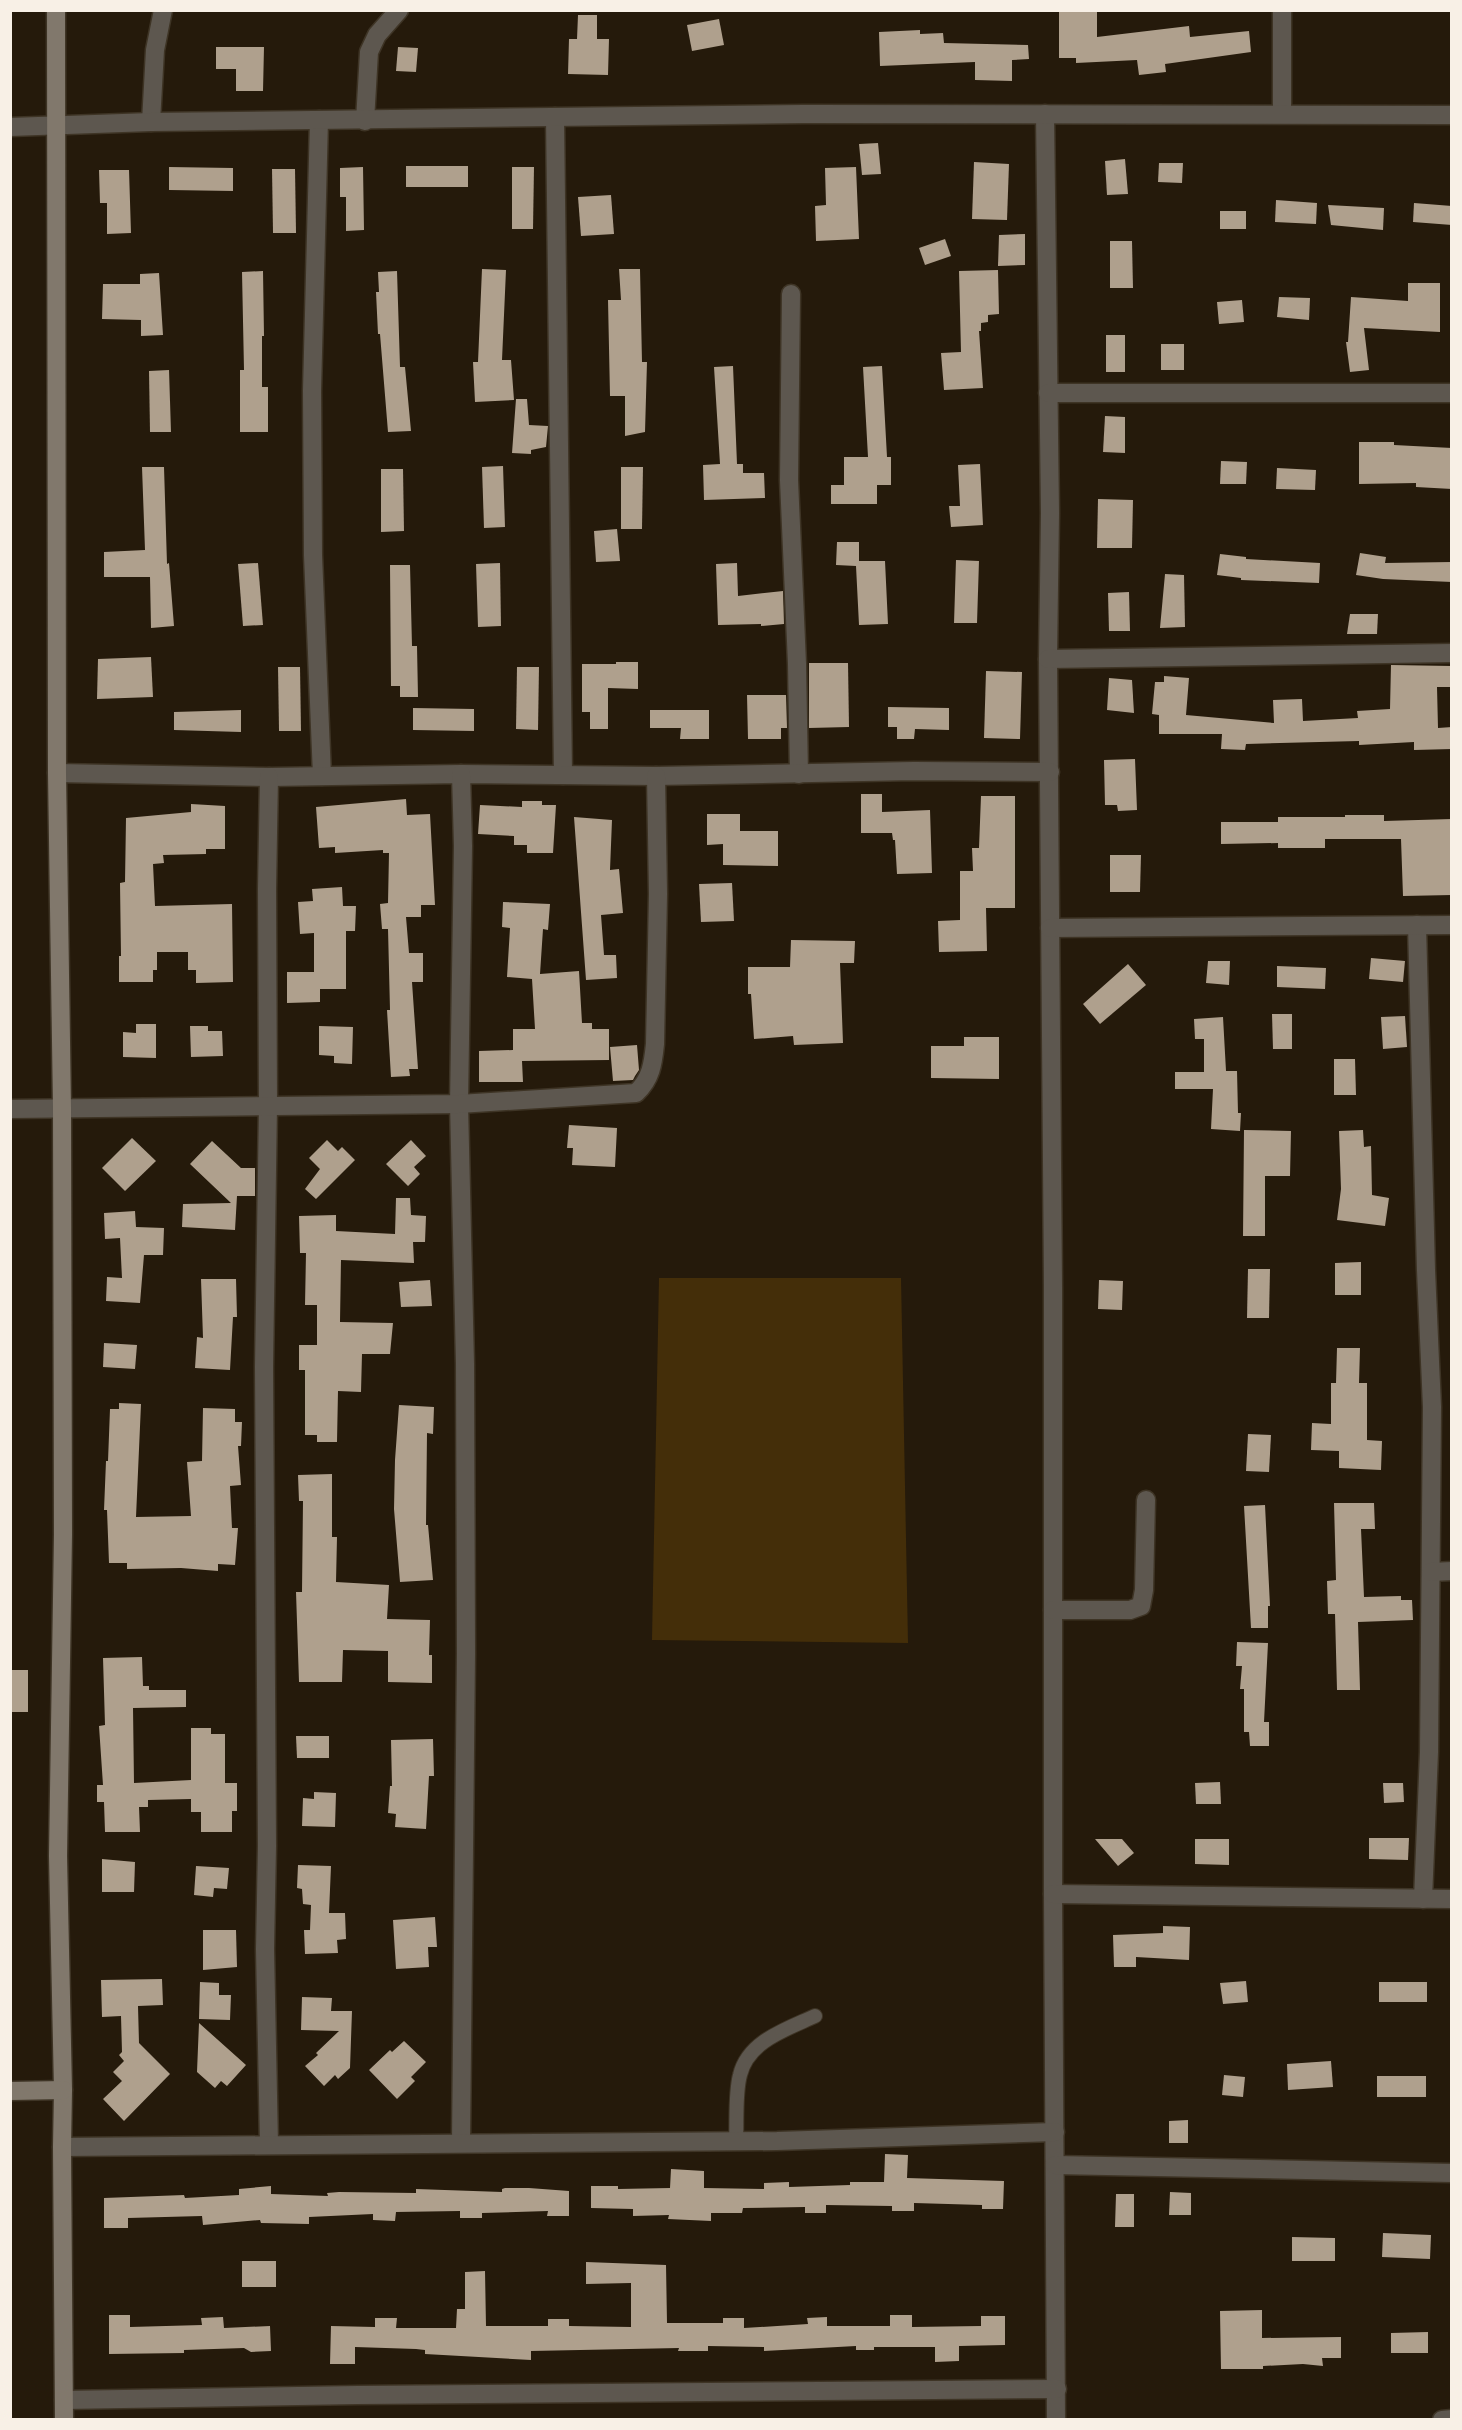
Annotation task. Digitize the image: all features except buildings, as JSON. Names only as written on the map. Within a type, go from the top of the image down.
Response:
[{"type":"street","points":[[56,10],[58,126],[57,773],[62,1108],[63,1534],[58,1856],[63,2090],[64,2420]]},
{"type":"street","points":[[151,122],[155,50],[163,10]]},
{"type":"street","points":[[365,121],[369,52],[377,35],[399,10]]},
{"type":"street","points":[[1282,10],[1282,114]]},
{"type":"street","points":[[10,127],[151,122],[803,114],[1452,115]]},
{"type":"street","points":[[1045,114],[1050,513],[1048,659],[1053,1287],[1056,2420]]},
{"type":"street","points":[[555,117],[562,590],[562,775]]},
{"type":"street","points":[[319,120],[313,369],[313,532],[322,776]]},
{"type":"street","points":[[791,294],[789,480],[799,774]]},
{"type":"street","points":[[1048,393],[1452,393]]},
{"type":"street","points":[[1048,659],[1452,652]]},
{"type":"street","points":[[57,773],[268,777],[461,774],[656,776],[914,771],[1050,772]]},
{"type":"street","points":[[461,774],[464,846],[459,1104],[465,1364],[466,1619],[461,2142]]},
{"type":"street","points":[[10,1109],[459,1104],[636,1094],[646,1084],[652,1069],[655,1044],[658,894],[656,776]]},
{"type":"street","points":[[268,777],[268,1105],[264,1403],[267,1846],[265,1948],[268,2144]]},
{"type":"street","points":[[1417,925],[1432,1407],[1429,1752],[1423,1899]]},
{"type":"street","points":[[1050,928],[1452,925]]},
{"type":"street","points":[[1053,1610],[1130,1610],[1140,1606],[1144,1590],[1146,1500]]},
{"type":"street","points":[[1431,1572],[1452,1572]]},
{"type":"street","points":[[1053,1894],[1452,1899]]},
{"type":"street","points":[[10,2091],[63,2090]]},
{"type":"street","points":[[62,2147],[736,2141],[1055,2132]]},
{"type":"street","points":[[1055,2165],[1452,2173]]},
{"type":"street","points":[[64,2400],[1056,2389]]},
{"type":"street","points":[[1442,2420],[1452,2419]]},
{"type":"lane","points":[[736,2141],[739,2075],[744,2065],[758,2047],[773,2035],[815,2016]]},
{"type":"shaded area","points":[[659,1278],[901,1278],[908,1643],[652,1640]]}]
